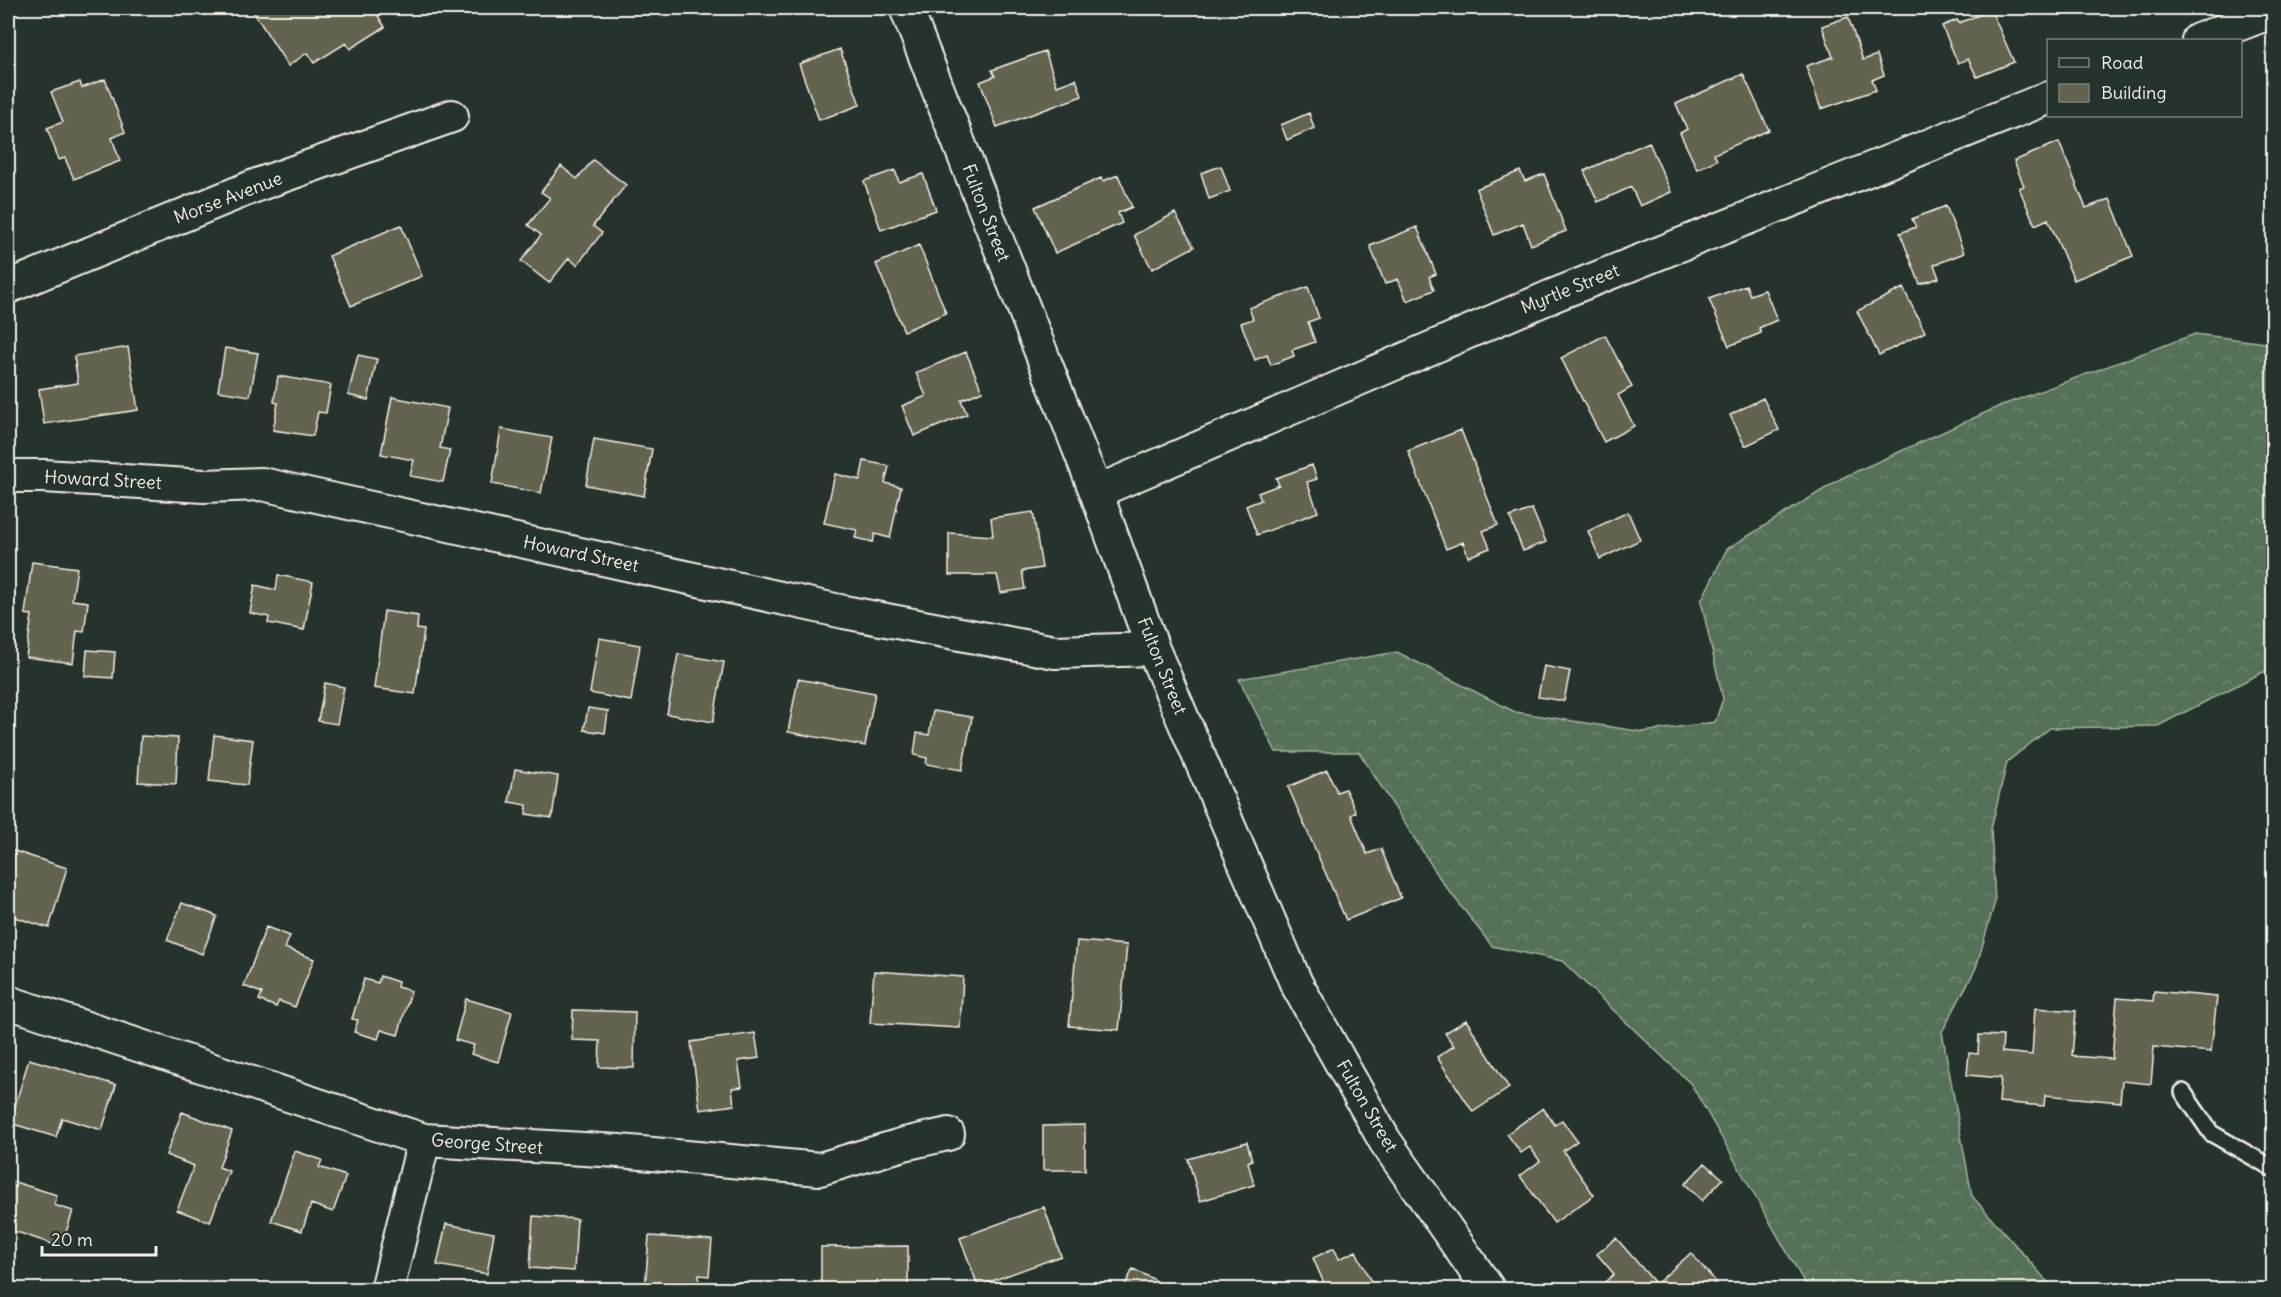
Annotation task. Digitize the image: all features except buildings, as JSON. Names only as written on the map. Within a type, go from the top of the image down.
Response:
[{"type":"street","name":"Fulton Street","points":[[906,8],[1096,492],[1153,649],[1296,983],[1385,1141],[1489,1290]]},
{"type":"street","points":[[2201,39],[2274,11]]},
{"type":"street","name":"Myrtle Street","points":[[1096,492],[1552,296],[2047,99]]},
{"type":"street","name":"Morse Avenue","points":[[8,287],[257,185],[452,116]]},
{"type":"street","name":"Howard Street","points":[[8,476],[44,476],[204,486],[262,484],[844,612],[1055,652],[1153,649]]},
{"type":"street","name":"George Street","points":[[8,1002],[424,1140],[619,1151],[820,1169],[904,1144],[948,1134]]},
{"type":"street","points":[[387,1290],[424,1140]]},
{"type":"lane","points":[[2183,1092],[2211,1133],[2274,1169]]},
{"type":"green space","points":[[2195,334],[2273,344],[2273,669],[2158,726],[2050,728],[2007,762],[1991,829],[1995,902],[1976,968],[1942,1032],[1972,1196],[2054,1289],[1808,1289],[1691,1084],[1562,961],[1492,946],[1443,883],[1359,752],[1276,752],[1239,679],[1397,652],[1515,712],[1643,732],[1715,722],[1723,699],[1701,601],[1727,549],[1842,478],[2000,406]]}]
